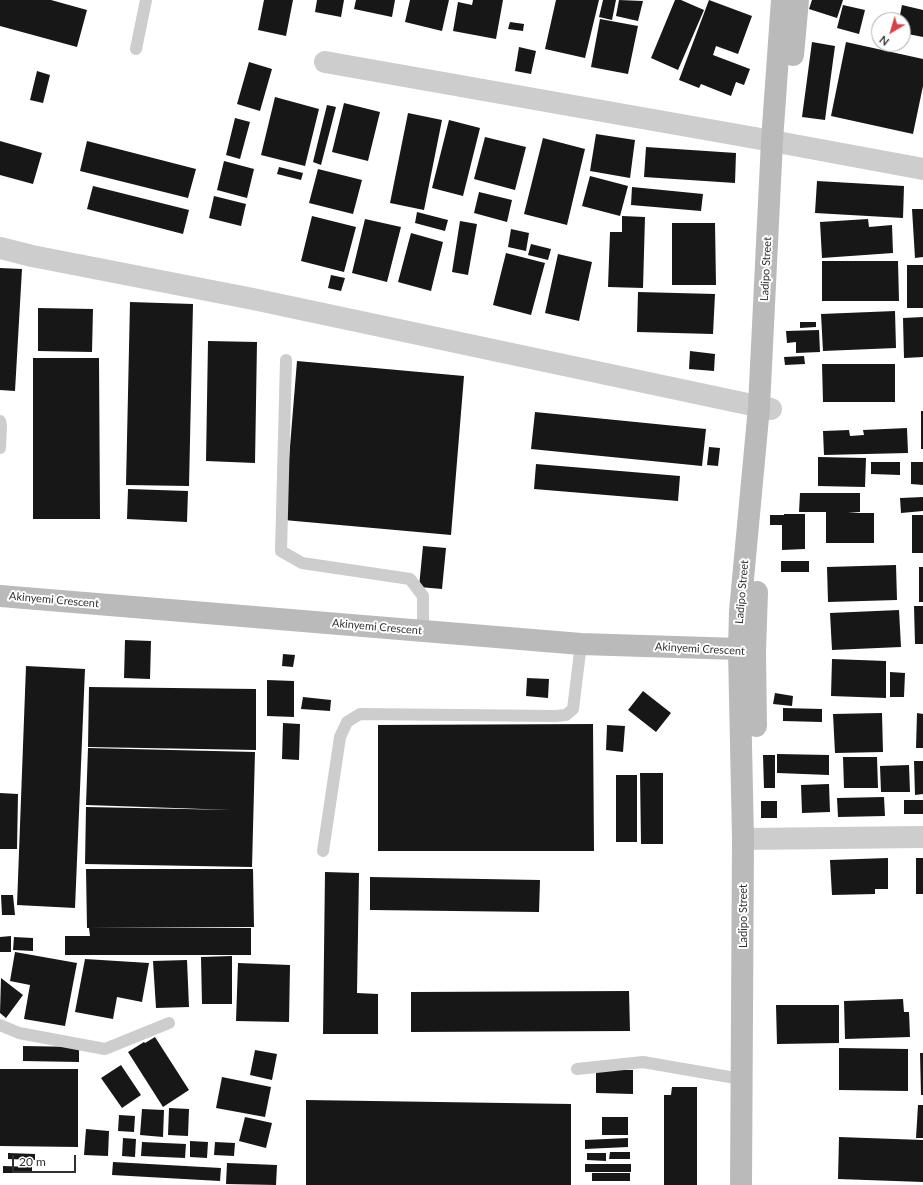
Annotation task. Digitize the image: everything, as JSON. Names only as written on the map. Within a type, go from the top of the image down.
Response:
[{"type":"main road","name":"Ladipo Street","points":[[755,1185],[747,650],[755,613],[778,142],[782,0]]},
{"type":"main road","name":"Ladipo Street","points":[[778,142],[798,0]]},
{"type":"main road","name":"Akinyemi Crescent","points":[[0,596],[581,644],[747,650]]},
{"type":"main road","name":"Ladipo Street","points":[[741,1185],[741,1079],[750,839]]},
{"type":"street","points":[[325,62],[923,169]]},
{"type":"street","points":[[0,248],[32,256],[253,299],[765,408]]},
{"type":"street","points":[[750,839],[923,837]]},
{"type":"lane","points":[[136,50],[146,0]]},
{"type":"lane","points":[[286,360],[281,551],[302,564],[410,579],[423,596],[423,630]]},
{"type":"lane","points":[[0,421],[0,448]]},
{"type":"lane","points":[[323,851],[340,737],[346,722],[360,714],[566,715],[573,709],[581,644]]},
{"type":"lane","points":[[0,1025],[19,1033],[105,1049],[169,1023]]},
{"type":"lane","points":[[577,1070],[643,1062],[741,1079]]},
{"type":"building","points":[[0,0],[51,0],[87,10],[77,47],[0,26]]},
{"type":"building","points":[[264,0],[293,0],[286,36],[258,30]]},
{"type":"building","points":[[317,0],[344,0],[341,17],[315,12]]},
{"type":"building","points":[[356,0],[395,0],[392,17],[354,9]]},
{"type":"building","points":[[410,0],[449,0],[442,31],[405,22]]},
{"type":"building","points":[[473,0],[503,0],[496,39],[453,31],[458,2],[472,5]]},
{"type":"building","points":[[556,0],[599,0],[585,58],[545,49]]},
{"type":"building","points":[[603,0],[616,0],[612,20],[599,17]]},
{"type":"building","points":[[619,0],[643,1],[638,21],[616,16]]},
{"type":"building","points":[[675,0],[681,0],[704,10],[678,70],[651,58]]},
{"type":"building","points":[[709,0],[752,16],[738,54],[716,46],[713,55],[750,69],[744,85],[736,82],[731,96],[701,84],[699,88],[679,80]]},
{"type":"building","points":[[812,0],[843,0],[837,18],[809,9]]},
{"type":"building","points":[[843,5],[865,10],[859,34],[837,28]]},
{"type":"building","points":[[902,5],[923,10],[923,37],[911,35],[911,12],[901,12]]},
{"type":"building","points":[[600,19],[638,26],[628,74],[591,67]]},
{"type":"building","points":[[510,22],[524,24],[523,31],[508,29]]},
{"type":"building","points":[[812,42],[835,46],[825,120],[802,117]]},
{"type":"building","points":[[846,42],[871,48],[871,52],[891,52],[923,59],[923,86],[913,134],[831,116]]},
{"type":"building","points":[[519,47],[536,51],[531,74],[515,71]]},
{"type":"building","points":[[249,62],[272,69],[260,111],[237,104]]},
{"type":"building","points":[[37,71],[50,75],[43,103],[30,100]]},
{"type":"building","points":[[275,97],[319,109],[305,166],[261,155]]},
{"type":"building","points":[[344,103],[380,112],[368,161],[332,152]]},
{"type":"building","points":[[327,105],[336,107],[321,165],[313,162]]},
{"type":"building","points":[[408,113],[442,120],[424,210],[390,203]]},
{"type":"building","points":[[235,118],[250,122],[240,159],[226,155]]},
{"type":"building","points":[[449,120],[480,128],[463,196],[432,188]]},
{"type":"building","points":[[596,134],[635,140],[630,178],[590,171]]},
{"type":"building","points":[[485,137],[526,147],[515,190],[474,179]]},
{"type":"building","points":[[543,138],[585,149],[567,225],[524,214]]},
{"type":"building","points":[[0,141],[42,153],[33,184],[0,175]]},
{"type":"building","points":[[87,141],[196,169],[188,198],[80,171]]},
{"type":"building","points":[[646,147],[736,153],[735,183],[644,177]]},
{"type":"building","points":[[224,161],[254,169],[247,198],[217,190]]},
{"type":"building","points":[[279,167],[303,173],[301,180],[277,174]]},
{"type":"building","points":[[318,169],[362,180],[353,214],[309,203]]},
{"type":"building","points":[[590,176],[628,186],[620,216],[582,206]]},
{"type":"building","points":[[817,181],[904,186],[903,218],[815,213]]},
{"type":"building","points":[[93,186],[189,210],[183,234],[87,209]]},
{"type":"building","points":[[632,187],[703,194],[701,211],[631,205]]},
{"type":"building","points":[[479,192],[512,200],[507,222],[474,213]]},
{"type":"building","points":[[214,196],[246,204],[241,226],[209,218]]},
{"type":"building","points":[[912,209],[923,209],[923,257],[915,258]]},
{"type":"building","points":[[417,212],[448,220],[445,231],[415,223]]},
{"type":"building","points":[[312,216],[356,227],[344,272],[301,261]]},
{"type":"building","points":[[622,216],[645,217],[643,288],[608,287],[610,232],[622,232]]},
{"type":"building","points":[[365,219],[401,227],[387,282],[352,273]]},
{"type":"building","points":[[868,219],[869,227],[892,225],[893,253],[822,258],[820,222]]},
{"type":"building","points":[[460,221],[477,224],[468,275],[452,272]]},
{"type":"building","points":[[672,223],[715,223],[716,285],[672,285]]},
{"type":"building","points":[[511,229],[529,233],[526,251],[508,247]]},
{"type":"building","points":[[411,233],[443,242],[431,291],[398,282]]},
{"type":"building","points":[[531,244],[551,249],[548,260],[528,255]]},
{"type":"building","points":[[506,253],[545,263],[531,315],[493,305]]},
{"type":"building","points":[[558,254],[592,262],[579,321],[545,313]]},
{"type":"building","points":[[822,261],[898,261],[899,301],[822,301]]},
{"type":"building","points":[[907,265],[923,265],[923,308],[907,308]]},
{"type":"building","points":[[0,268],[22,269],[15,391],[0,390]]},
{"type":"building","points":[[331,275],[345,278],[341,291],[328,288]]},
{"type":"building","points":[[638,292],[715,294],[713,334],[637,332]]},
{"type":"building","points":[[130,302],[193,304],[189,486],[126,485]]},
{"type":"building","points":[[38,308],[93,309],[92,352],[38,351]]},
{"type":"building","points":[[895,311],[896,348],[823,351],[821,314]]},
{"type":"building","points":[[923,317],[923,357],[904,358],[903,318]]},
{"type":"building","points":[[800,322],[816,322],[816,327],[800,328]]},
{"type":"building","points":[[819,330],[820,352],[796,353],[796,342],[787,343],[786,331]]},
{"type":"building","points":[[208,341],[257,342],[255,463],[206,461]]},
{"type":"building","points":[[690,351],[715,354],[714,371],[689,369]]},
{"type":"building","points":[[804,356],[805,364],[785,365],[784,357]]},
{"type":"building","points":[[33,358],[99,358],[100,519],[33,519]]},
{"type":"building","points":[[297,361],[464,376],[451,535],[284,520]]},
{"type":"building","points":[[822,364],[895,364],[895,402],[823,402]]},
{"type":"building","points":[[921,411],[923,411],[923,449],[921,449]]},
{"type":"building","points":[[535,412],[706,429],[702,466],[531,449]]},
{"type":"building","points":[[907,428],[908,453],[824,455],[823,431],[849,430],[850,436],[864,435],[863,430]]},
{"type":"building","points":[[709,447],[720,448],[718,466],[707,465]]},
{"type":"building","points":[[818,457],[866,458],[865,487],[818,486]]},
{"type":"building","points":[[871,462],[900,462],[900,475],[871,474]]},
{"type":"building","points":[[911,462],[923,462],[923,485],[911,484]]},
{"type":"building","points":[[536,464],[680,476],[678,501],[534,489]]},
{"type":"building","points":[[128,489],[188,491],[187,522],[127,519]]},
{"type":"building","points":[[800,493],[860,493],[860,512],[848,513],[874,513],[874,543],[826,543],[826,512],[799,512]]},
{"type":"building","points":[[923,497],[923,511],[901,513],[900,498]]},
{"type":"building","points":[[805,514],[805,549],[782,550],[782,525],[770,525],[770,515]]},
{"type":"building","points":[[912,515],[923,515],[923,553],[912,553]]},
{"type":"building","points":[[423,546],[446,548],[442,589],[419,587]]},
{"type":"building","points":[[781,561],[809,561],[809,572],[781,572]]},
{"type":"building","points":[[896,565],[897,600],[828,602],[827,567]]},
{"type":"building","points":[[919,567],[923,567],[923,602],[919,602]]},
{"type":"building","points":[[914,606],[923,606],[923,644],[915,644]]},
{"type":"building","points":[[899,610],[901,647],[832,650],[830,613]]},
{"type":"building","points":[[125,640],[151,641],[150,679],[124,678]]},
{"type":"building","points":[[283,654],[295,655],[293,667],[282,666]]},
{"type":"building","points":[[832,659],[886,661],[886,698],[831,696]]},
{"type":"building","points":[[26,666],[85,669],[75,908],[17,905]]},
{"type":"building","points":[[890,672],[905,673],[904,697],[890,697]]},
{"type":"building","points":[[527,678],[549,679],[548,698],[526,696]]},
{"type":"building","points":[[267,680],[294,681],[294,717],[267,716]]},
{"type":"building","points":[[89,687],[256,689],[256,750],[88,747]]},
{"type":"building","points":[[643,691],[671,713],[656,732],[628,710]]},
{"type":"building","points":[[775,693],[793,696],[792,706],[773,704]]},
{"type":"building","points":[[303,697],[331,700],[330,711],[301,709]]},
{"type":"building","points":[[783,708],[822,709],[822,722],[783,721]]},
{"type":"building","points":[[882,713],[883,752],[835,753],[833,714]]},
{"type":"building","points":[[917,713],[923,714],[923,748],[916,748]]},
{"type":"building","points":[[283,723],[300,724],[299,760],[282,759]]},
{"type":"building","points":[[593,724],[594,851],[378,851],[378,725]]},
{"type":"building","points":[[607,725],[625,726],[623,752],[606,750]]},
{"type":"building","points":[[88,748],[255,752],[252,867],[85,864],[86,807],[233,810],[86,805]]},
{"type":"building","points":[[777,754],[829,755],[829,775],[777,773]]},
{"type":"building","points":[[763,755],[775,755],[775,788],[764,788]]},
{"type":"building","points":[[843,757],[877,757],[878,788],[844,788]]},
{"type":"building","points":[[914,761],[923,761],[923,794],[915,795]]},
{"type":"building","points":[[909,765],[910,792],[881,792],[880,766]]},
{"type":"building","points":[[640,773],[663,773],[663,844],[641,844]]},
{"type":"building","points":[[616,775],[637,775],[637,842],[616,842]]},
{"type":"building","points":[[829,784],[830,812],[802,813],[801,785]]},
{"type":"building","points":[[0,793],[18,794],[17,849],[0,849]]},
{"type":"building","points":[[884,797],[885,816],[838,817],[837,798]]},
{"type":"building","points":[[904,800],[923,800],[923,814],[904,814]]},
{"type":"building","points":[[761,801],[777,801],[777,818],[761,818]]},
{"type":"building","points":[[888,858],[888,889],[875,889],[875,894],[832,895],[830,860]]},
{"type":"building","points":[[916,858],[923,858],[923,894],[916,894]]},
{"type":"building","points":[[86,869],[253,869],[254,927],[87,928]]},
{"type":"building","points":[[325,872],[359,873],[357,993],[378,994],[378,1034],[323,1034]]},
{"type":"building","points":[[370,877],[540,880],[539,912],[370,910]]},
{"type":"building","points":[[1,895],[13,895],[15,915],[2,915]]},
{"type":"building","points":[[89,928],[251,928],[251,955],[65,955],[65,936],[90,936]]},
{"type":"building","points":[[11,936],[11,952],[0,952],[0,937]]},
{"type":"building","points":[[14,937],[33,938],[33,951],[13,950]]},
{"type":"building","points":[[15,952],[77,963],[65,1026],[24,1019],[30,985],[10,981]]},
{"type":"building","points":[[232,956],[232,1004],[202,1004],[201,957]]},
{"type":"building","points":[[85,959],[149,963],[142,1002],[117,997],[113,1019],[75,1012]]},
{"type":"building","points":[[187,960],[189,1007],[156,1008],[153,961]]},
{"type":"building","points":[[238,963],[290,965],[289,1022],[236,1021]]},
{"type":"building","points":[[1,978],[23,995],[6,1018],[0,1013]]},
{"type":"building","points":[[629,991],[630,1031],[411,1032],[411,992]]},
{"type":"building","points":[[903,999],[904,1012],[909,1012],[910,1037],[845,1039],[844,1001]]},
{"type":"building","points":[[776,1005],[839,1005],[839,1043],[777,1044]]},
{"type":"building","points":[[155,1037],[189,1090],[163,1107],[128,1052]]},
{"type":"building","points":[[23,1046],[79,1047],[79,1062],[23,1061]]},
{"type":"building","points":[[839,1048],[908,1049],[908,1091],[839,1090]]},
{"type":"building","points":[[255,1050],[277,1054],[272,1080],[250,1075]]},
{"type":"building","points":[[920,1053],[923,1053],[923,1095],[921,1095]]},
{"type":"building","points":[[121,1065],[141,1095],[122,1108],[101,1078]]},
{"type":"building","points":[[0,1069],[78,1069],[78,1147],[0,1146]]},
{"type":"building","points":[[596,1070],[633,1070],[633,1094],[596,1093]]},
{"type":"building","points":[[222,1077],[271,1087],[265,1117],[216,1108]]},
{"type":"building","points":[[672,1087],[697,1087],[697,1185],[664,1185],[664,1095],[671,1095]]},
{"type":"building","points":[[306,1100],[571,1104],[571,1185],[306,1185]]},
{"type":"building","points":[[918,1105],[923,1105],[923,1138],[916,1138]]},
{"type":"building","points":[[169,1108],[189,1109],[188,1136],[168,1135]]},
{"type":"building","points":[[142,1109],[164,1110],[163,1137],[140,1135]]},
{"type":"building","points":[[119,1115],[135,1116],[134,1132],[118,1131]]},
{"type":"building","points":[[245,1117],[272,1123],[266,1148],[239,1141]]},
{"type":"building","points":[[602,1117],[628,1117],[628,1135],[602,1135]]},
{"type":"building","points":[[86,1129],[109,1131],[108,1156],[84,1155]]},
{"type":"building","points":[[839,1137],[923,1140],[923,1182],[838,1179]]},
{"type":"building","points":[[123,1138],[136,1139],[135,1157],[122,1156]]},
{"type":"building","points":[[628,1138],[628,1147],[585,1149],[585,1140]]},
{"type":"building","points":[[190,1141],[208,1142],[207,1158],[190,1157]]},
{"type":"building","points":[[142,1142],[186,1144],[185,1158],[141,1156]]},
{"type":"building","points":[[215,1142],[235,1143],[234,1156],[214,1155]]},
{"type":"building","points":[[610,1152],[630,1152],[630,1159],[609,1159]]},
{"type":"building","points":[[8,1153],[35,1154],[35,1160],[8,1159]]},
{"type":"building","points":[[587,1153],[606,1153],[606,1161],[587,1160]]},
{"type":"building","points":[[113,1162],[221,1168],[220,1181],[112,1175]]},
{"type":"building","points":[[227,1163],[277,1165],[276,1185],[226,1184]]},
{"type":"building","points":[[585,1164],[631,1164],[631,1172],[585,1172]]},
{"type":"building","points":[[3,1166],[32,1167],[32,1173],[3,1173]]},
{"type":"building","points":[[592,1173],[630,1173],[630,1181],[592,1181]]}]
